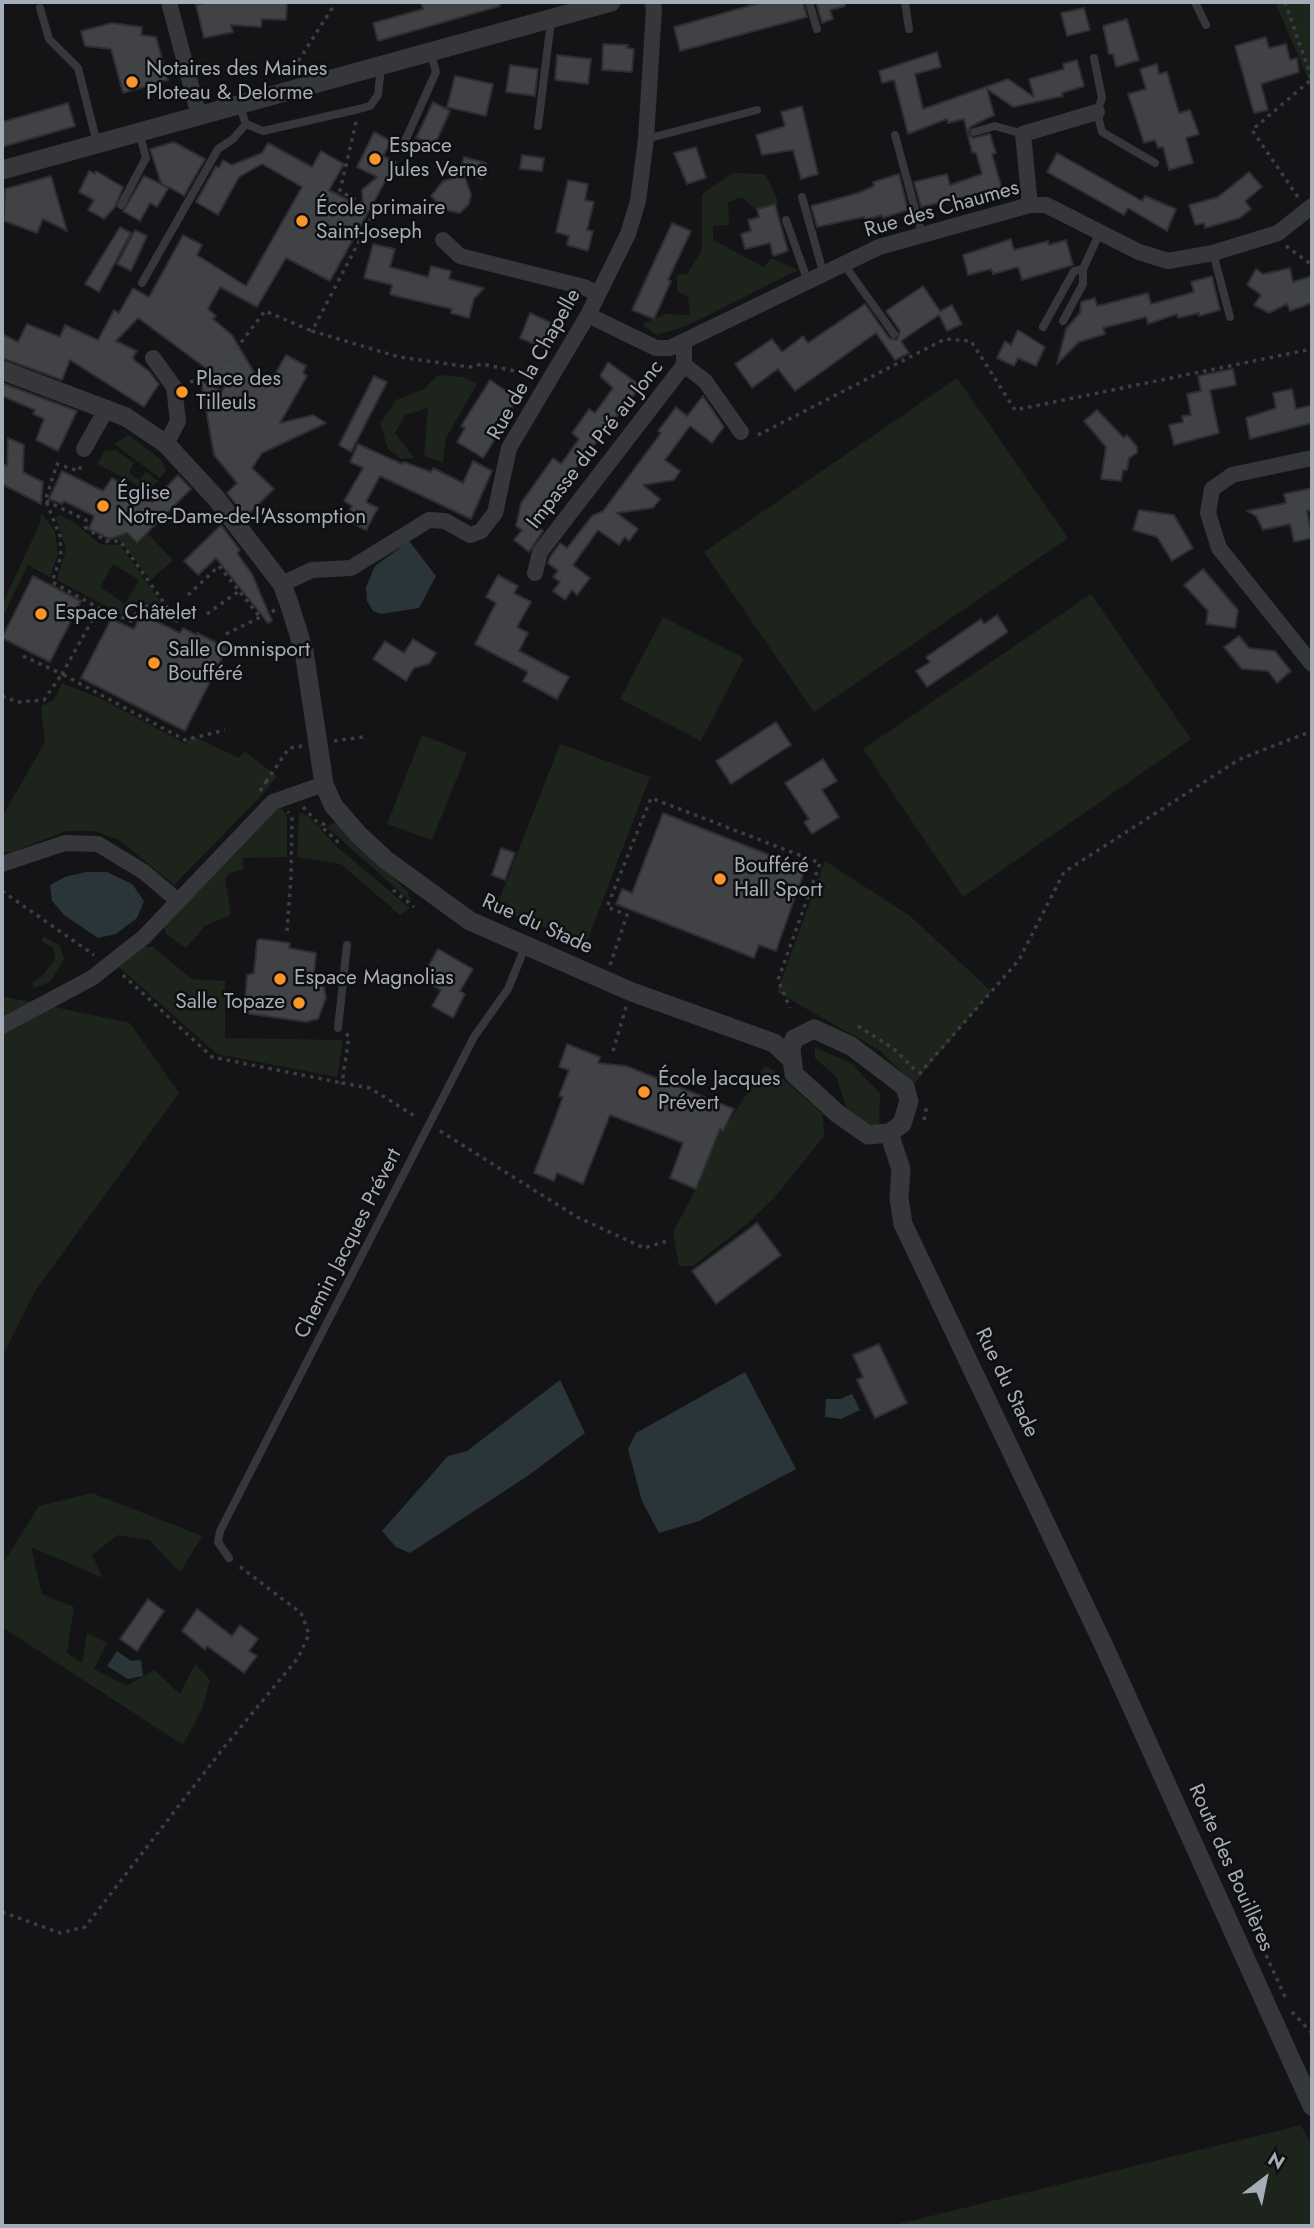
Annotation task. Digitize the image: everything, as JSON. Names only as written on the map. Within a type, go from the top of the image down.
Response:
[{"type":"street","points":[[169,2],[199,116]]},
{"type":"street","points":[[2,170],[551,21],[611,2]]},
{"type":"street","name":"Rue de la Chapelle","points":[[282,584],[312,570],[351,568],[429,520],[445,521],[470,535],[481,531],[495,513],[509,448],[588,315],[628,234],[638,201],[646,139],[654,8],[652,2]]},
{"type":"street","points":[[1030,205],[1023,134],[1097,112]]},
{"type":"street","name":"Rue des Chaumes","points":[[588,315],[656,348],[670,348],[807,279],[879,247],[1030,205],[1046,205],[1139,252],[1168,261],[1213,253],[1278,233],[1310,208]]},
{"type":"street","points":[[443,240],[460,256],[584,287],[598,295]]},
{"type":"street","name":"Impasse du Pré au Jonc","points":[[535,573],[540,552],[684,365],[684,342]]},
{"type":"street","points":[[153,358],[174,387],[178,421],[166,444]]},
{"type":"street","points":[[684,365],[705,381],[741,432]]},
{"type":"street","points":[[2,370],[107,408],[166,444],[215,496],[282,584],[304,651],[324,784],[278,799],[177,900],[149,933],[110,965],[2,1026]]},
{"type":"street","points":[[84,449],[107,408]]},
{"type":"street","points":[[1312,458],[1232,475],[1212,489],[1208,513],[1219,548],[1312,664]]},
{"type":"street","name":"Rue du Stade","points":[[324,784],[333,805],[358,835],[386,860],[470,921],[632,992],[774,1043],[791,1059],[794,1074],[855,1128],[868,1135],[889,1133],[901,1169],[899,1198],[903,1224],[1105,1648]]},
{"type":"street","points":[[2,864],[65,844],[98,844],[144,872],[177,900]]},
{"type":"street","points":[[774,1043],[794,1039],[814,1029],[828,1033],[870,1058],[905,1087],[909,1101],[908,1112],[902,1124],[889,1133]]},
{"type":"street","points":[[791,1059],[794,1039]]},
{"type":"street","name":"Route des Bouillères","points":[[1105,1648],[1312,2106]]},
{"type":"lane","points":[[809,2],[817,29]]},
{"type":"lane","points":[[905,2],[909,29]]},
{"type":"lane","points":[[1195,2],[1206,25]]},
{"type":"lane","points":[[40,8],[50,39],[78,68],[97,143]]},
{"type":"lane","points":[[538,126],[551,21]]},
{"type":"lane","points":[[405,141],[436,72],[431,54]]},
{"type":"lane","points":[[1094,58],[1101,98],[1097,112],[1102,132],[1155,163]]},
{"type":"lane","points":[[239,105],[246,124],[263,131],[359,109],[370,106],[377,95],[381,67]]},
{"type":"lane","points":[[646,139],[757,110]]},
{"type":"lane","points":[[142,283],[218,149],[233,139],[246,124]]},
{"type":"lane","points":[[974,132],[995,126],[1023,134]]},
{"type":"lane","points":[[121,205],[146,158],[139,132]]},
{"type":"lane","points":[[895,135],[922,235]]},
{"type":"lane","points":[[802,197],[823,272]]},
{"type":"lane","points":[[786,220],[807,279]]},
{"type":"lane","points":[[1063,321],[1083,284],[1083,269],[1100,232]]},
{"type":"lane","points":[[1213,253],[1230,317]]},
{"type":"lane","points":[[843,263],[894,334]]},
{"type":"lane","points":[[1043,327],[1074,271],[1083,269]]},
{"type":"lane","points":[[338,1028],[346,945]]},
{"type":"lane","name":"Chemin Jacques Prévert","points":[[229,1558],[218,1542],[220,1531],[474,1037],[508,989],[525,947]]},
{"type":"path","points":[[301,89],[297,63],[336,2]]},
{"type":"path","points":[[1285,2],[1312,79],[1252,131],[1310,208]]},
{"type":"path","points":[[312,331],[375,211],[340,191],[359,109]]},
{"type":"path","points":[[1278,233],[1287,247],[1312,265]]},
{"type":"path","points":[[174,387],[218,373],[265,311],[312,331],[399,357],[470,367],[482,364],[539,376],[548,383]]},
{"type":"path","points":[[741,432],[747,440],[945,339],[971,341],[1015,410],[1312,349]]},
{"type":"path","points":[[46,500],[86,520],[85,527],[106,541],[120,541],[177,621],[142,604],[131,621],[99,608],[52,582],[61,556],[60,536],[46,500],[57,464],[79,471],[84,449]]},
{"type":"path","points":[[188,595],[219,566],[260,617]]},
{"type":"path","points":[[207,614],[239,591]]},
{"type":"path","points":[[226,634],[289,603]]},
{"type":"path","points":[[2,696],[17,702],[44,700],[62,674],[99,608]]},
{"type":"path","points":[[23,656],[185,740],[225,730]]},
{"type":"path","points":[[919,1074],[1018,960],[1064,872],[1240,758],[1312,732]]},
{"type":"path","points":[[251,800],[266,782],[278,799]]},
{"type":"path","points":[[619,969],[609,965],[626,915],[607,907],[651,798],[820,863],[778,980],[790,1008]]},
{"type":"path","points":[[287,932],[292,817],[286,809],[302,805],[321,826]]},
{"type":"path","points":[[2,891],[110,965],[212,1057],[370,1088],[577,1217],[644,1248],[671,1240]]},
{"type":"path","points":[[613,1051],[632,992]]},
{"type":"path","points":[[858,1026],[894,1049],[923,1078]]},
{"type":"path","points":[[338,1028],[349,1036],[342,1083]]},
{"type":"path","points":[[923,1123],[928,1111],[926,1100]]},
{"type":"path","points":[[2,1912],[60,1933],[85,1927],[225,1746],[298,1658],[309,1634],[301,1613],[229,1558]]},
{"type":"path","points":[[1261,1944],[1293,2015],[1312,2033]]},
{"type":"shaded area","points":[[1275,2],[1312,2],[1311,86]]},
{"type":"shaded area","points":[[733,173],[765,174],[779,203],[756,210],[742,197],[728,202],[729,225],[713,226],[713,240],[764,267],[771,258],[798,270],[684,327],[656,335],[642,324],[666,314],[690,315],[688,297],[677,291],[677,275],[687,274],[702,250],[702,194]]},
{"type":"shaded area","points":[[438,375],[463,377],[477,384],[446,438],[443,462],[424,456],[428,408],[405,415],[395,433],[414,458],[401,459],[388,449],[380,423],[396,400],[424,389]]},
{"type":"shaded area","points":[[957,378],[1068,538],[814,712],[704,552]]},
{"type":"shaded area","points":[[129,435],[161,460],[166,471],[160,478],[114,444]]},
{"type":"shaded area","points":[[116,450],[134,463],[129,472],[139,480],[146,472],[158,481],[141,497],[137,494],[136,484],[97,464],[105,451]]},
{"type":"shaded area","points":[[41,512],[55,532],[58,554],[50,577],[28,565],[2,618],[2,605],[40,523]]},
{"type":"shaded area","points":[[59,515],[75,523],[100,544],[120,545],[169,614],[139,599],[127,617],[57,580],[66,549],[56,518]],"holes":[[[113,564],[139,580],[125,604],[100,587]]]},
{"type":"shaded area","points":[[124,532],[137,545],[148,534],[173,560],[151,580],[117,537]]},
{"type":"shaded area","points":[[409,541],[436,576],[419,608],[381,614],[373,611],[367,601],[366,587],[375,566]]},
{"type":"shaded area","points":[[1091,594],[1191,739],[963,897],[863,749]]},
{"type":"shaded area","points":[[663,617],[744,658],[701,741],[620,699]]},
{"type":"shaded area","points":[[62,683],[104,700],[186,744],[191,735],[239,758],[244,751],[277,776],[261,796],[174,885],[119,840],[95,831],[66,831],[12,852],[2,852],[2,817],[45,742],[41,706],[54,700]]},
{"type":"shaded area","points":[[422,735],[467,753],[432,840],[387,824]]},
{"type":"shaded area","points":[[560,744],[650,777],[586,944],[496,908]]},
{"type":"shaded area","points":[[281,808],[287,816],[287,857],[243,858],[243,870],[229,873],[225,879],[231,915],[205,926],[186,948],[166,934],[164,926],[273,809]]},
{"type":"shaded area","points":[[299,812],[308,816],[338,848],[410,908],[400,915],[341,864],[297,857]]},
{"type":"shaded area","points":[[336,822],[407,891],[411,902],[327,827]]},
{"type":"shaded area","points":[[825,861],[910,916],[991,991],[914,1084],[879,1050],[777,992]]},
{"type":"shaded area","points":[[86,872],[107,872],[132,884],[144,901],[137,918],[116,934],[98,938],[64,915],[52,901],[50,885],[65,877]]},
{"type":"shaded area","points":[[44,936],[60,946],[64,959],[51,981],[34,989],[32,983],[44,974],[55,959],[53,948],[41,941]]},
{"type":"shaded area","points":[[144,947],[153,947],[192,979],[225,981],[225,1038],[343,1040],[337,1077],[217,1054],[119,967]]},
{"type":"shaded area","points":[[2,996],[130,1023],[179,1093],[35,1291],[2,1357]]},
{"type":"shaded area","points":[[815,1047],[852,1064],[880,1093],[879,1125],[862,1125],[847,1109],[836,1077],[815,1058]]},
{"type":"shaded area","points":[[764,1066],[773,1070],[823,1114],[824,1136],[774,1198],[747,1224],[693,1266],[679,1266],[673,1232],[696,1189],[720,1129],[724,1130]]},
{"type":"shaded area","points":[[745,1372],[796,1469],[699,1521],[659,1533],[642,1501],[628,1449],[636,1433]]},
{"type":"shaded area","points":[[560,1380],[585,1433],[529,1475],[410,1553],[396,1547],[382,1531],[448,1456],[467,1451]]},
{"type":"shaded area","points":[[852,1394],[860,1410],[841,1419],[825,1417],[826,1399],[840,1399]]},
{"type":"shaded area","points":[[92,1493],[202,1536],[180,1572],[149,1540],[118,1535],[92,1555],[103,1578],[31,1547],[42,1594],[74,1607],[67,1653],[82,1663],[87,1633],[107,1643],[94,1669],[127,1686],[154,1670],[180,1694],[195,1664],[210,1680],[203,1707],[183,1745],[2,1627],[2,1565],[39,1506]]},
{"type":"shaded area","points":[[117,1651],[131,1661],[141,1660],[143,1676],[128,1679],[107,1666]]},
{"type":"shaded area","points":[[1301,2125],[1312,2146],[1312,2226],[890,2226]]},
{"type":"building","points":[[211,2],[287,2],[286,20],[262,19],[261,27],[231,25],[233,32],[204,38],[196,5]]},
{"type":"building","points":[[421,2],[500,2],[500,6],[378,41],[373,23],[423,9]]},
{"type":"building","points":[[763,2],[803,2],[807,17],[680,51],[674,27]]},
{"type":"building","points":[[816,2],[845,2],[845,6],[830,10],[833,19],[822,23]]},
{"type":"building","points":[[1084,8],[1090,30],[1067,36],[1061,13]]},
{"type":"building","points":[[1127,19],[1139,60],[1116,67],[1113,54],[1109,54],[1103,26]]},
{"type":"building","points":[[112,23],[142,27],[141,35],[156,37],[168,80],[123,93],[111,49],[85,46],[81,31]]},
{"type":"building","points":[[1266,37],[1269,48],[1286,44],[1290,60],[1297,58],[1299,72],[1261,84],[1268,110],[1254,113],[1235,46]]},
{"type":"building","points":[[603,44],[628,45],[627,48],[634,49],[632,72],[602,70]]},
{"type":"building","points":[[937,52],[941,67],[915,74],[923,109],[1008,79],[1034,97],[1029,79],[1064,69],[1063,64],[1077,60],[1084,86],[1062,93],[1063,96],[1013,107],[987,89],[994,115],[970,127],[968,133],[973,138],[990,134],[996,153],[992,154],[1002,189],[921,207],[914,182],[947,174],[950,185],[982,174],[976,153],[972,152],[964,119],[948,123],[947,119],[908,134],[894,80],[882,83],[879,71]]},
{"type":"building","points":[[557,55],[591,59],[588,84],[555,80]]},
{"type":"building","points":[[1157,64],[1159,74],[1167,72],[1179,113],[1190,110],[1199,134],[1186,138],[1193,163],[1169,170],[1163,147],[1158,148],[1155,140],[1144,143],[1128,94],[1146,89],[1140,69]]},
{"type":"building","points":[[510,65],[538,69],[535,96],[506,92]]},
{"type":"building","points":[[455,76],[493,84],[486,116],[447,107]]},
{"type":"building","points":[[433,102],[450,111],[435,144],[416,138]]},
{"type":"building","points":[[68,103],[75,126],[2,147],[2,122]]},
{"type":"building","points":[[802,106],[818,174],[801,179],[793,150],[762,155],[756,135],[785,126],[781,112]]},
{"type":"building","points":[[374,132],[391,141],[383,156],[396,162],[330,281],[286,258],[257,307],[220,287],[208,309],[216,316],[213,319],[232,335],[258,379],[275,374],[286,355],[306,366],[303,373],[307,376],[280,423],[313,415],[326,423],[262,453],[252,468],[274,489],[246,517],[227,493],[237,483],[214,455],[201,381],[222,391],[226,383],[138,318],[116,341],[137,351],[133,357],[135,361],[149,371],[159,384],[144,407],[70,360],[62,380],[2,358],[2,334],[18,342],[27,324],[60,337],[65,325],[98,340],[114,310],[119,313],[133,288],[149,297],[183,235],[202,245],[197,255],[246,286],[302,187],[262,164],[239,177],[218,215],[196,202],[216,166],[219,168],[223,160],[232,165],[262,153],[268,143],[312,167],[321,151],[344,164],[329,190],[363,208],[362,190],[377,177],[357,167]]},
{"type":"building","points":[[174,142],[205,159],[184,196],[169,187],[157,207],[150,203],[140,221],[123,211],[144,176],[167,187],[161,183],[150,149]]},
{"type":"building","points":[[696,147],[706,178],[687,184],[674,153]]},
{"type":"building","points":[[1057,153],[1142,201],[1145,196],[1176,209],[1167,231],[1128,208],[1124,215],[1047,172]]},
{"type":"building","points":[[522,155],[544,158],[542,171],[520,169]]},
{"type":"building","points":[[464,157],[486,163],[482,179],[460,173]]},
{"type":"building","points":[[89,171],[95,174],[96,171],[123,187],[115,207],[104,219],[88,210],[94,200],[79,192]]},
{"type":"building","points":[[1249,172],[1262,187],[1245,201],[1251,209],[1240,218],[1205,228],[1204,223],[1195,225],[1189,205],[1218,197]]},
{"type":"building","points":[[899,174],[908,210],[883,218],[882,215],[865,220],[864,217],[817,227],[811,206],[858,193],[874,186],[873,182]]},
{"type":"building","points":[[464,175],[471,194],[469,204],[460,213],[445,210],[431,196],[443,181]]},
{"type":"building","points":[[51,176],[67,231],[43,219],[37,233],[4,221],[5,189]]},
{"type":"building","points":[[568,180],[588,184],[585,200],[594,202],[587,230],[593,231],[588,251],[567,245],[569,236],[556,232]]},
{"type":"building","points":[[775,204],[788,251],[773,256],[770,243],[745,249],[741,234],[751,231],[748,220],[759,217],[757,209]]},
{"type":"building","points":[[672,223],[691,231],[668,280],[671,281],[654,319],[632,310]]},
{"type":"building","points":[[120,227],[131,233],[99,292],[85,284]]},
{"type":"building","points":[[135,230],[147,236],[131,271],[117,264]]},
{"type":"building","points":[[1011,239],[1014,250],[1048,241],[1049,245],[1066,240],[1073,265],[1022,280],[1018,267],[993,274],[991,269],[968,275],[963,255]]},
{"type":"building","points":[[373,244],[395,249],[390,267],[428,277],[431,266],[451,271],[449,279],[484,288],[474,299],[469,318],[451,313],[452,309],[390,294],[392,285],[364,278]]},
{"type":"building","points":[[1290,268],[1293,282],[1312,276],[1312,303],[1290,311],[1287,304],[1269,313],[1254,305],[1261,295],[1247,285],[1256,269],[1263,274]]},
{"type":"building","points":[[1212,276],[1220,310],[1178,318],[1177,314],[1148,324],[1146,317],[1103,328],[1105,334],[1079,342],[1057,364],[1066,329],[1080,313],[1081,302],[1095,298],[1097,306],[1148,293],[1151,304],[1194,292],[1191,282]]},
{"type":"building","points":[[923,286],[940,311],[952,305],[962,324],[947,331],[939,315],[901,341],[909,353],[895,360],[876,333],[795,391],[778,369],[752,388],[735,364],[772,339],[782,352],[803,336],[808,343],[865,304],[889,338],[897,340],[900,331],[886,311]]},
{"type":"building","points":[[530,313],[554,324],[542,347],[520,338]]},
{"type":"building","points":[[1018,330],[1045,347],[1036,366],[1018,358],[1014,366],[997,358],[1005,341],[1011,345]]},
{"type":"building","points":[[608,362],[641,386],[544,508],[547,510],[536,525],[543,531],[529,552],[514,540],[522,530],[516,526],[521,503],[553,458],[561,464],[579,439],[572,433],[589,409],[595,413],[613,388],[600,376]]},
{"type":"building","points":[[1233,369],[1236,385],[1210,390],[1219,433],[1174,445],[1169,425],[1183,422],[1182,416],[1191,415],[1187,394],[1201,391],[1198,376]]},
{"type":"building","points":[[374,376],[387,382],[351,452],[339,445]]},
{"type":"building","points":[[490,380],[517,398],[510,411],[512,412],[483,458],[457,442],[465,428],[461,426]]},
{"type":"building","points":[[2,383],[77,411],[58,451],[36,440],[44,419],[33,414],[35,410],[2,396]]},
{"type":"building","points":[[1292,389],[1296,409],[1312,405],[1312,423],[1250,439],[1246,418],[1276,408],[1273,393]]},
{"type":"building","points":[[703,396],[724,427],[712,443],[690,426],[665,460],[680,471],[674,480],[643,485],[660,499],[653,508],[617,513],[638,529],[629,541],[625,537],[619,545],[598,530],[573,565],[590,578],[577,595],[572,590],[565,600],[553,591],[560,582],[553,577],[558,571],[548,563],[550,557],[560,543],[567,548],[592,516],[603,511],[661,433],[658,431],[676,407],[687,416]]},
{"type":"building","points":[[1097,410],[1124,438],[1127,435],[1137,447],[1137,453],[1129,458],[1127,470],[1123,470],[1121,481],[1101,479],[1106,447],[1084,421]]},
{"type":"building","points":[[8,438],[24,445],[23,472],[43,482],[41,504],[2,484],[2,463],[7,466]]},
{"type":"building","points":[[358,444],[402,464],[404,462],[431,472],[433,468],[463,483],[473,461],[492,471],[471,519],[380,476],[366,502],[378,508],[366,530],[345,519],[352,506],[344,501],[363,468],[350,462]]},
{"type":"building","name":"Église Notre-Dame-de-l'Assomption","points":[[62,471],[103,491],[112,478],[152,502],[178,475],[191,489],[137,543],[127,533],[110,539],[89,529],[94,516],[64,501],[62,504],[49,499]]},
{"type":"building","points":[[1312,488],[1312,510],[1307,511],[1312,538],[1294,542],[1290,524],[1263,530],[1256,516],[1247,511],[1286,503],[1284,494]]},
{"type":"building","points":[[1139,510],[1174,515],[1193,548],[1172,561],[1157,537],[1133,530]]},
{"type":"building","points":[[221,525],[240,550],[237,553],[252,574],[272,621],[268,623],[216,558],[198,575],[184,561]]},
{"type":"building","points":[[1203,569],[1238,610],[1235,628],[1206,624],[1208,611],[1184,585]]},
{"type":"building","points":[[498,575],[518,586],[514,593],[531,602],[517,627],[528,633],[519,651],[569,677],[557,699],[523,681],[528,672],[475,644],[496,603],[486,597]]},
{"type":"building","name":"Espace Châtelet","points":[[33,576],[81,601],[50,662],[2,638]]},
{"type":"building","name":"Salle Omnisport Boufféré","points":[[141,614],[180,633],[183,628],[227,648],[185,731],[81,678],[111,619],[134,629]]},
{"type":"building","points":[[997,615],[1008,632],[927,687],[916,671],[930,662],[926,657],[981,619],[984,624]]},
{"type":"building","points":[[1239,636],[1249,648],[1275,651],[1291,671],[1277,683],[1268,671],[1242,669],[1224,647]]},
{"type":"building","points":[[413,639],[436,653],[429,664],[414,668],[406,681],[373,659],[385,641],[404,653]]},
{"type":"building","points":[[776,722],[791,745],[731,784],[716,761]]},
{"type":"building","points":[[823,759],[837,781],[822,790],[839,817],[812,834],[804,822],[809,819],[785,783]]},
{"type":"building","name":"Boufféré Hall Sport","points":[[663,813],[805,869],[776,951],[759,945],[754,958],[616,904],[622,889],[632,893]]},
{"type":"building","points":[[501,848],[515,853],[505,880],[492,875]]},
{"type":"building","name":"Espace Magnolias","points":[[260,939],[290,943],[289,948],[316,953],[313,983],[324,987],[326,998],[318,1019],[306,1022],[244,1013],[247,975],[254,973],[257,941]]},
{"type":"building","points":[[438,949],[473,969],[460,991],[465,994],[453,1018],[432,1006],[441,990],[421,979]]},
{"type":"building","points":[[567,1044],[600,1057],[598,1063],[626,1066],[734,1109],[723,1131],[720,1129],[696,1189],[670,1178],[683,1143],[610,1115],[583,1184],[557,1173],[554,1181],[534,1173],[563,1097],[559,1096],[569,1070],[559,1067]]},
{"type":"building","points":[[757,1223],[781,1255],[716,1304],[692,1271]]},
{"type":"building","points":[[879,1344],[907,1403],[875,1418],[857,1380],[863,1377],[853,1355]]},
{"type":"building","points":[[148,1599],[164,1611],[137,1651],[120,1639]]},
{"type":"building","points":[[197,1609],[232,1636],[240,1625],[258,1639],[249,1651],[257,1656],[244,1673],[207,1646],[205,1650],[182,1631]]},
{"type":"place","name":"Notaires des Maines Ploteau & Delorme","points":[[132,82]]},
{"type":"place","name":"Espace Jules Verne","points":[[375,159]]},
{"type":"place","name":"École primaire Saint-Joseph","points":[[302,221]]},
{"type":"place","name":"Place des Tilleuls","points":[[182,392]]},
{"type":"place","name":"Église Notre-Dame-de-l'Assomption","points":[[103,506]]},
{"type":"place","name":"Espace Châtelet","points":[[41,614]]},
{"type":"place","name":"Salle Omnisport Boufféré","points":[[154,663]]},
{"type":"place","name":"Boufféré Hall Sport","points":[[720,879]]},
{"type":"place","name":"Espace Magnolias","points":[[280,979]]},
{"type":"place","name":"Salle Topaze","points":[[299,1003]]},
{"type":"place","name":"École Jacques Prévert","points":[[644,1092]]}]
